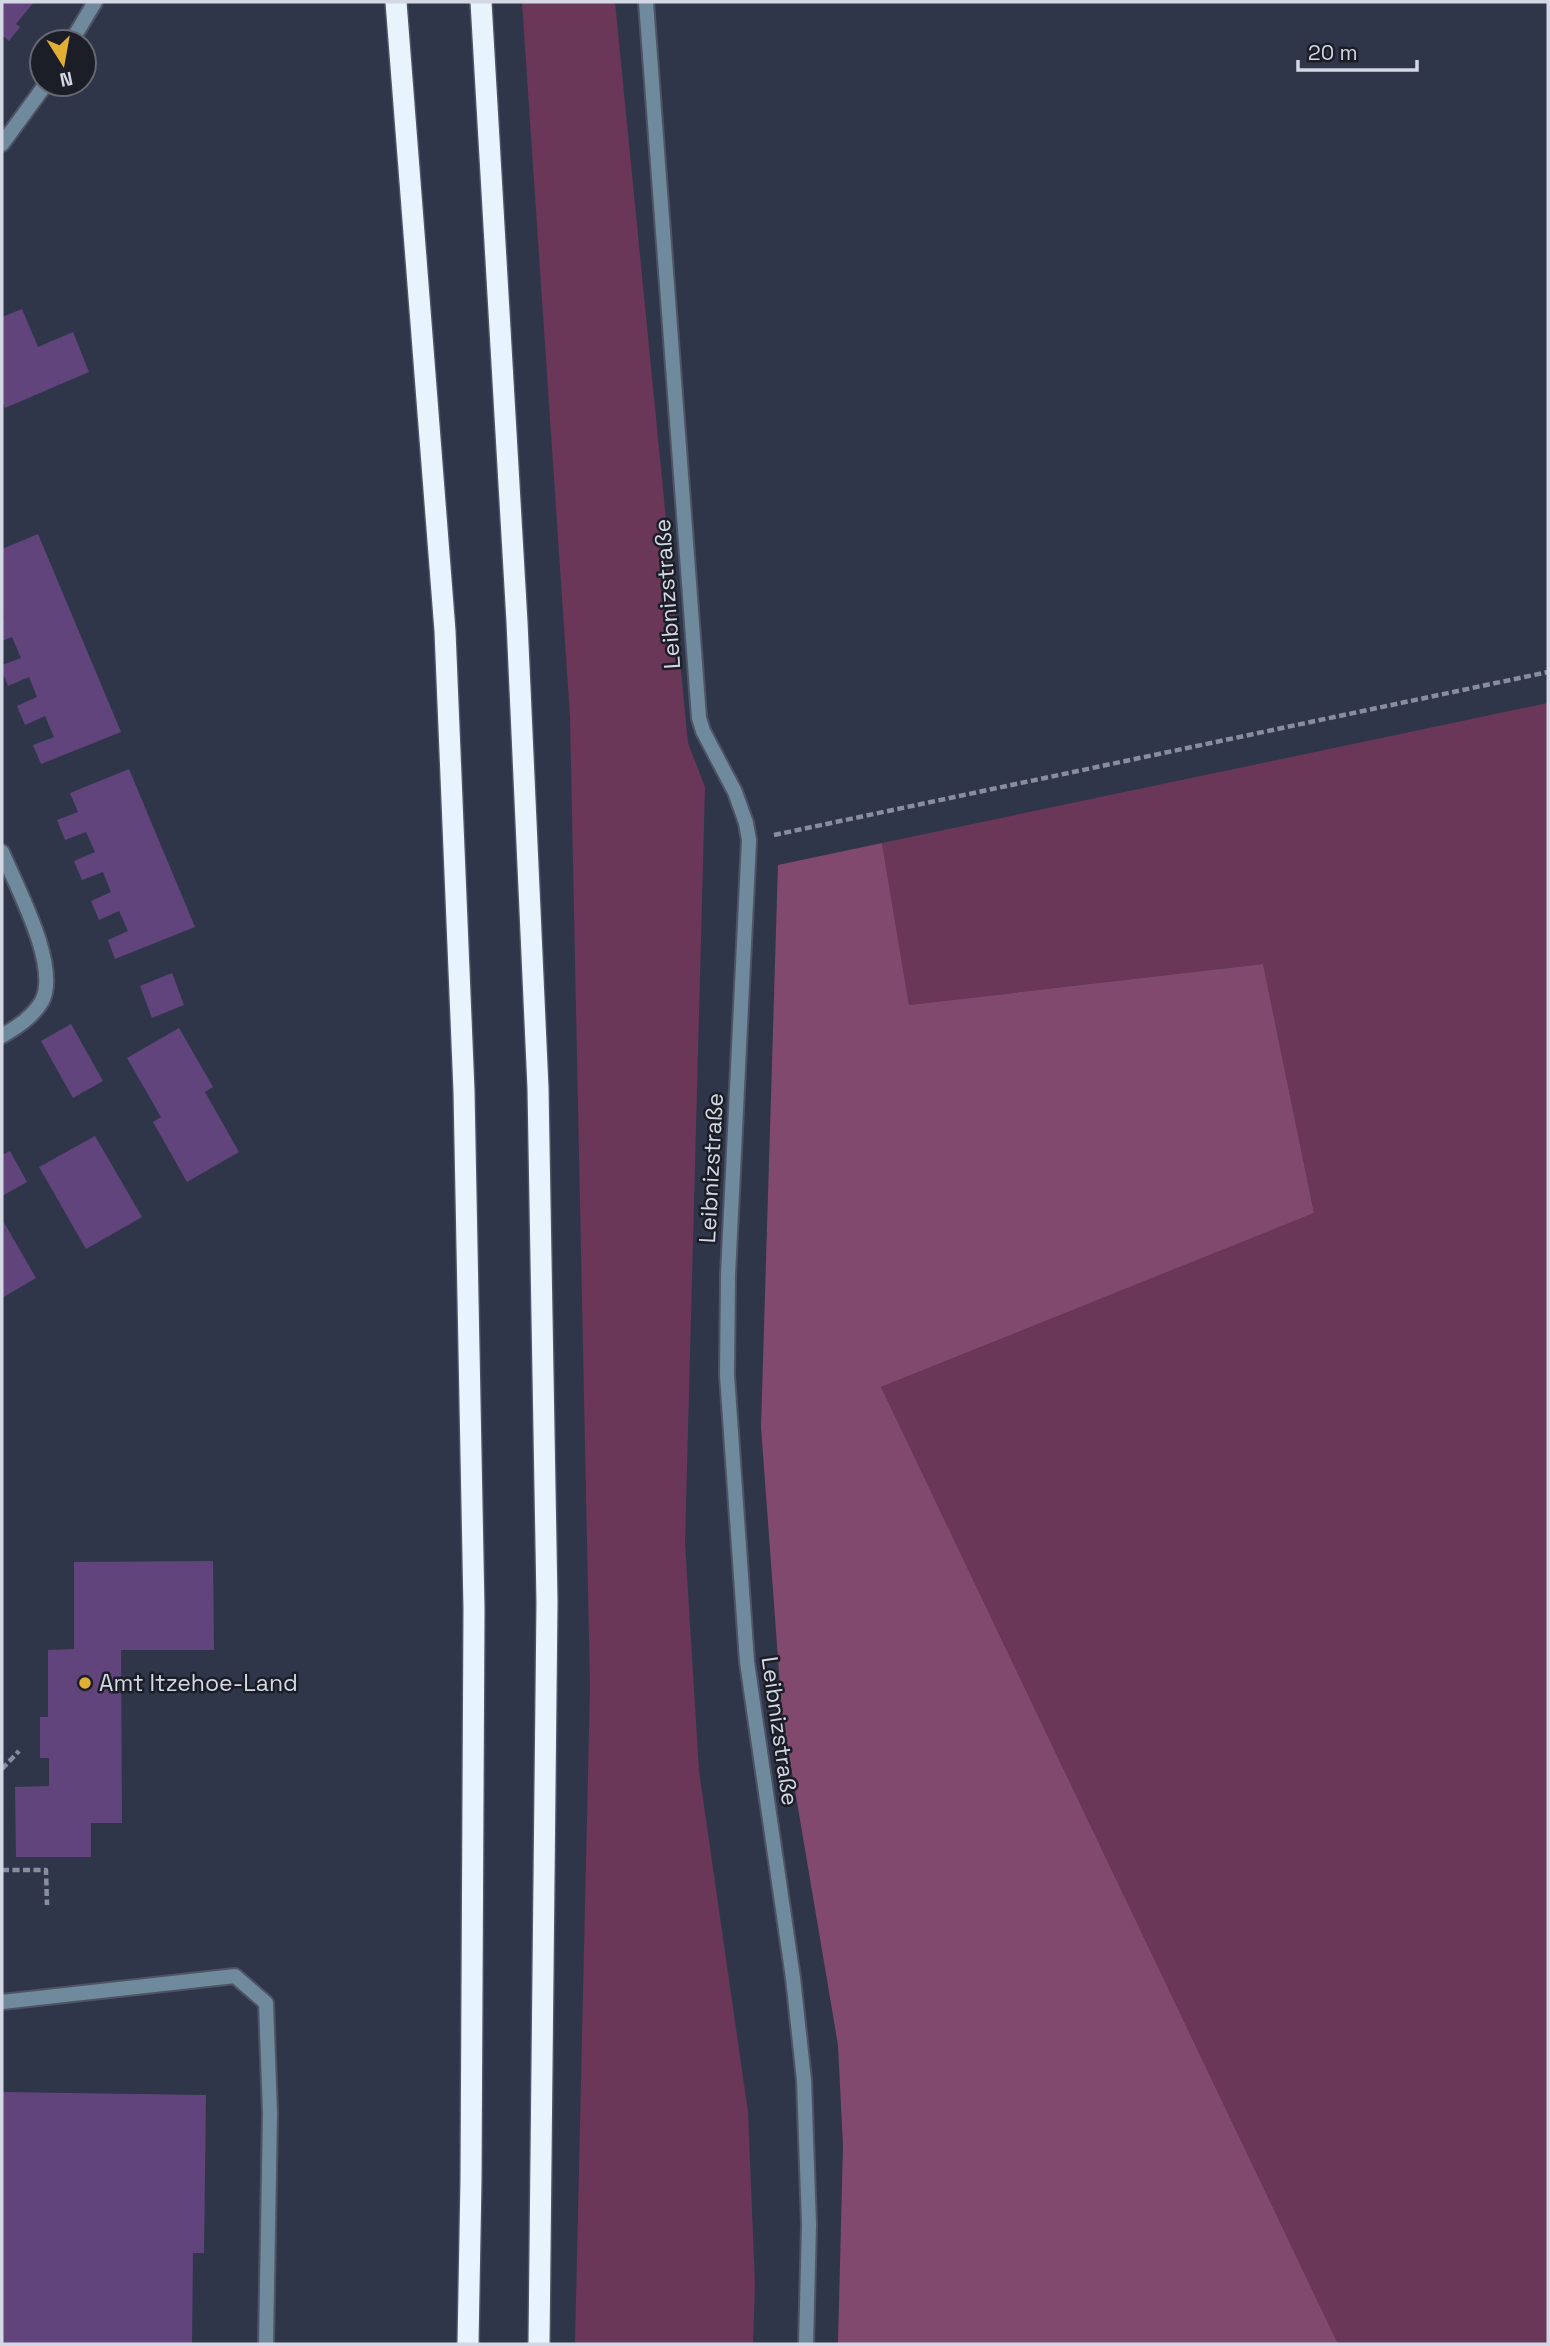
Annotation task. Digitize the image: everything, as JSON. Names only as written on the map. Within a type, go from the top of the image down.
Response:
[{"type":"highway","points":[[396,2],[445,631],[464,1091],[474,1609],[468,2344]]},
{"type":"highway","points":[[481,2],[517,622],[538,1102],[547,1602],[539,2344]]},
{"type":"street","points":[[79,28],[95,2]]},
{"type":"street","name":"Leibnizstraße","points":[[646,2],[699,719],[742,808],[749,840],[728,1275],[727,1375],[747,1662],[793,1978],[804,2080],[809,2225],[806,2344]]},
{"type":"street","points":[[2,144],[36,98]]},
{"type":"street","points":[[2,852],[38,937],[46,970],[45,993],[41,1002],[30,1017],[2,1037]]},
{"type":"street","points":[[2,2002],[235,1976],[266,2003],[270,2113],[266,2344]]},
{"type":"path","points":[[749,840],[1548,672]]},
{"type":"path","points":[[2,1769],[19,1751]]},
{"type":"path","points":[[2,1870],[46,1870],[47,1905]]},
{"type":"shaded area","points":[[522,2],[615,2],[688,743],[705,787],[685,1543],[699,1771],[748,2112],[755,2285],[753,2344],[575,2344],[590,1687],[570,716]]},
{"type":"shaded area","points":[[1548,703],[1548,2344],[1338,2344],[881,1387],[1314,1213],[1263,964],[909,1005],[882,843]]},
{"type":"shaded area","points":[[882,843],[909,1005],[1263,964],[1314,1213],[881,1387],[1338,2344],[838,2344],[843,2146],[838,2045],[782,1713],[761,1427],[778,865]]},
{"type":"building","points":[[2,2],[34,2],[16,24],[20,27],[9,41],[2,35]]},
{"type":"building","points":[[22,309],[38,347],[73,332],[89,372],[5,408],[2,401],[2,317]]},
{"type":"building","points":[[38,534],[121,732],[41,764],[33,745],[54,737],[45,716],[25,725],[17,706],[37,697],[29,677],[8,686],[2,671],[2,665],[21,658],[12,637],[2,641],[2,549]]},
{"type":"building","points":[[129,769],[195,927],[115,959],[108,940],[128,931],[119,911],[99,920],[91,901],[111,892],[103,872],[82,880],[74,861],[95,852],[86,832],[65,840],[57,820],[78,812],[70,793]]},
{"type":"building","points":[[172,973],[184,1005],[152,1018],[140,986]]},
{"type":"building","points":[[71,1024],[103,1081],[73,1098],[41,1041]]},
{"type":"building","points":[[179,1028],[213,1087],[205,1092],[239,1152],[187,1182],[153,1122],[161,1117],[127,1058]]},
{"type":"building","points":[[95,1136],[142,1217],[86,1249],[39,1167]]},
{"type":"building","points":[[10,1151],[27,1182],[2,1196],[2,1155]]},
{"type":"building","points":[[2,1219],[36,1278],[2,1298]]},
{"type":"building","name":"Amt Itzehoe-Land","points":[[213,1561],[214,1650],[121,1650],[122,1823],[91,1823],[91,1857],[16,1857],[15,1787],[49,1786],[49,1758],[40,1758],[40,1717],[48,1717],[48,1650],[74,1649],[74,1562]]},
{"type":"building","points":[[2,2092],[206,2095],[204,2253],[193,2253],[192,2344],[2,2344]]},
{"type":"place","name":"Amt Itzehoe-Land","points":[[85,1683]]}]
